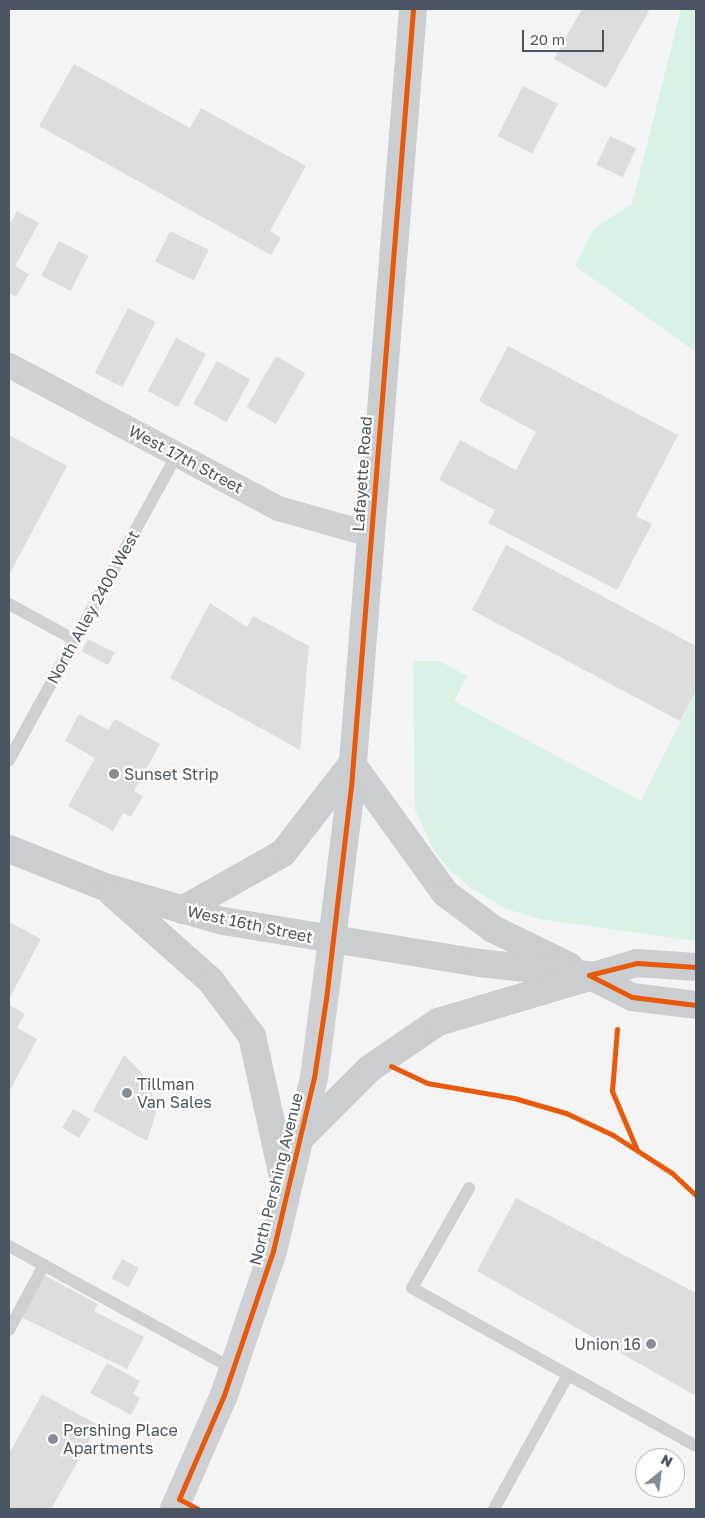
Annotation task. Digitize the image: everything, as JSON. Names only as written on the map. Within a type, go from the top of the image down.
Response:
[{"type":"main road","name":"Lafayette Road","points":[[332,940],[352,764],[413,9]]},
{"type":"main road","points":[[182,910],[283,853],[352,764],[445,893],[493,929],[589,975]]},
{"type":"main road","name":"West 16th Street","points":[[9,849],[105,887],[182,910],[258,928],[589,975],[632,997],[692,1005]]},
{"type":"main road","points":[[105,887],[211,981],[252,1036],[286,1190]]},
{"type":"main road","name":"North Pershing Avenue","points":[[184,1506],[234,1369],[274,1250],[286,1190],[314,1078],[332,940]]},
{"type":"main road","name":"West 16th Street","points":[[589,975],[637,963],[695,967]]},
{"type":"main road","points":[[298,1140],[369,1069],[438,1022],[589,975]]},
{"type":"street","name":"West 17th Street","points":[[9,365],[295,515],[370,534]]},
{"type":"lane","name":"North Alley 2400 West","points":[[9,760],[176,454]]},
{"type":"lane","points":[[9,604],[75,640]]},
{"type":"lane","points":[[469,1188],[412,1288],[696,1446]]},
{"type":"lane","points":[[9,1246],[234,1369]]},
{"type":"lane","points":[[9,1330],[44,1265]]},
{"type":"lane","points":[[494,1509],[568,1375]]},
{"type":"green space","points":[[681,9],[696,9],[696,352],[575,266],[594,228],[632,204]]},
{"type":"green space","points":[[413,661],[439,661],[467,676],[454,701],[641,801],[696,691],[696,941],[540,919],[506,909],[468,886],[448,868],[435,852],[415,810]]},
{"type":"building","points":[[582,9],[650,9],[606,88],[554,59]]},
{"type":"building","points":[[74,64],[190,128],[201,108],[306,166],[270,231],[281,238],[271,255],[39,126]]},
{"type":"building","points":[[523,86],[558,104],[532,154],[498,136]]},
{"type":"building","points":[[610,136],[636,148],[623,177],[596,165]]},
{"type":"building","points":[[17,211],[39,223],[15,266],[29,274],[16,297],[9,293],[9,226]]},
{"type":"building","points":[[170,231],[209,250],[194,280],[155,262]]},
{"type":"building","points":[[59,241],[88,256],[71,291],[41,276]]},
{"type":"building","points":[[128,308],[156,322],[122,387],[95,373]]},
{"type":"building","points":[[176,338],[206,354],[178,407],[148,391]]},
{"type":"building","points":[[508,346],[678,435],[636,516],[652,524],[617,590],[488,523],[495,510],[439,480],[460,440],[516,470],[536,432],[479,401]]},
{"type":"building","points":[[276,356],[305,373],[276,424],[246,407]]},
{"type":"building","points":[[217,361],[250,379],[226,422],[193,404]]},
{"type":"building","points":[[9,435],[67,466],[9,575]]},
{"type":"building","points":[[506,545],[696,646],[696,691],[680,721],[472,610]]},
{"type":"building","points":[[210,603],[247,627],[253,616],[309,646],[300,750],[170,678]]},
{"type":"building","points":[[88,639],[115,653],[108,665],[82,651]]},
{"type":"building","name":"Sunset Strip","points":[[79,714],[108,730],[115,719],[160,744],[134,791],[143,796],[131,817],[123,813],[113,831],[68,806],[95,758],[65,741]]},
{"type":"building","points":[[9,922],[41,939],[9,999]]},
{"type":"building","points":[[9,1005],[25,1014],[17,1028],[37,1039],[9,1092]]},
{"type":"building","name":"Tillman Van Sales","points":[[124,1055],[141,1072],[155,1100],[156,1113],[147,1141],[93,1111]]},
{"type":"building","points":[[73,1109],[90,1119],[79,1138],[62,1128]]},
{"type":"building","name":"Union 16","points":[[516,1198],[696,1293],[696,1396],[477,1271]]},
{"type":"building","points":[[122,1259],[139,1268],[128,1287],[112,1278]]},
{"type":"building","points":[[42,1274],[98,1304],[94,1311],[144,1337],[127,1369],[19,1316]]},
{"type":"building","points":[[107,1363],[140,1381],[133,1394],[140,1398],[131,1415],[90,1393]]},
{"type":"building","name":"Pershing Place Apartments","points":[[42,1394],[98,1425],[51,1509],[9,1509],[9,1454]]},
{"type":"cycle path","points":[[198,1509],[179,1499],[224,1395],[273,1251],[314,1078],[326,999],[351,787],[413,9]]},
{"type":"cycle path","points":[[589,975],[637,963],[696,967]]},
{"type":"cycle path","points":[[589,975],[632,997],[696,1005]]},
{"type":"cycle path","points":[[617,1029],[612,1091],[637,1150]]},
{"type":"cycle path","points":[[391,1066],[427,1083],[514,1098],[566,1113],[613,1135],[672,1173],[696,1195]]},
{"type":"place","name":"Sunset Strip","points":[[114,774]]},
{"type":"place","name":"Tillman Van Sales","points":[[127,1093]]},
{"type":"place","name":"Union 16","points":[[651,1344]]},
{"type":"place","name":"Pershing Place Apartments","points":[[53,1439]]}]
